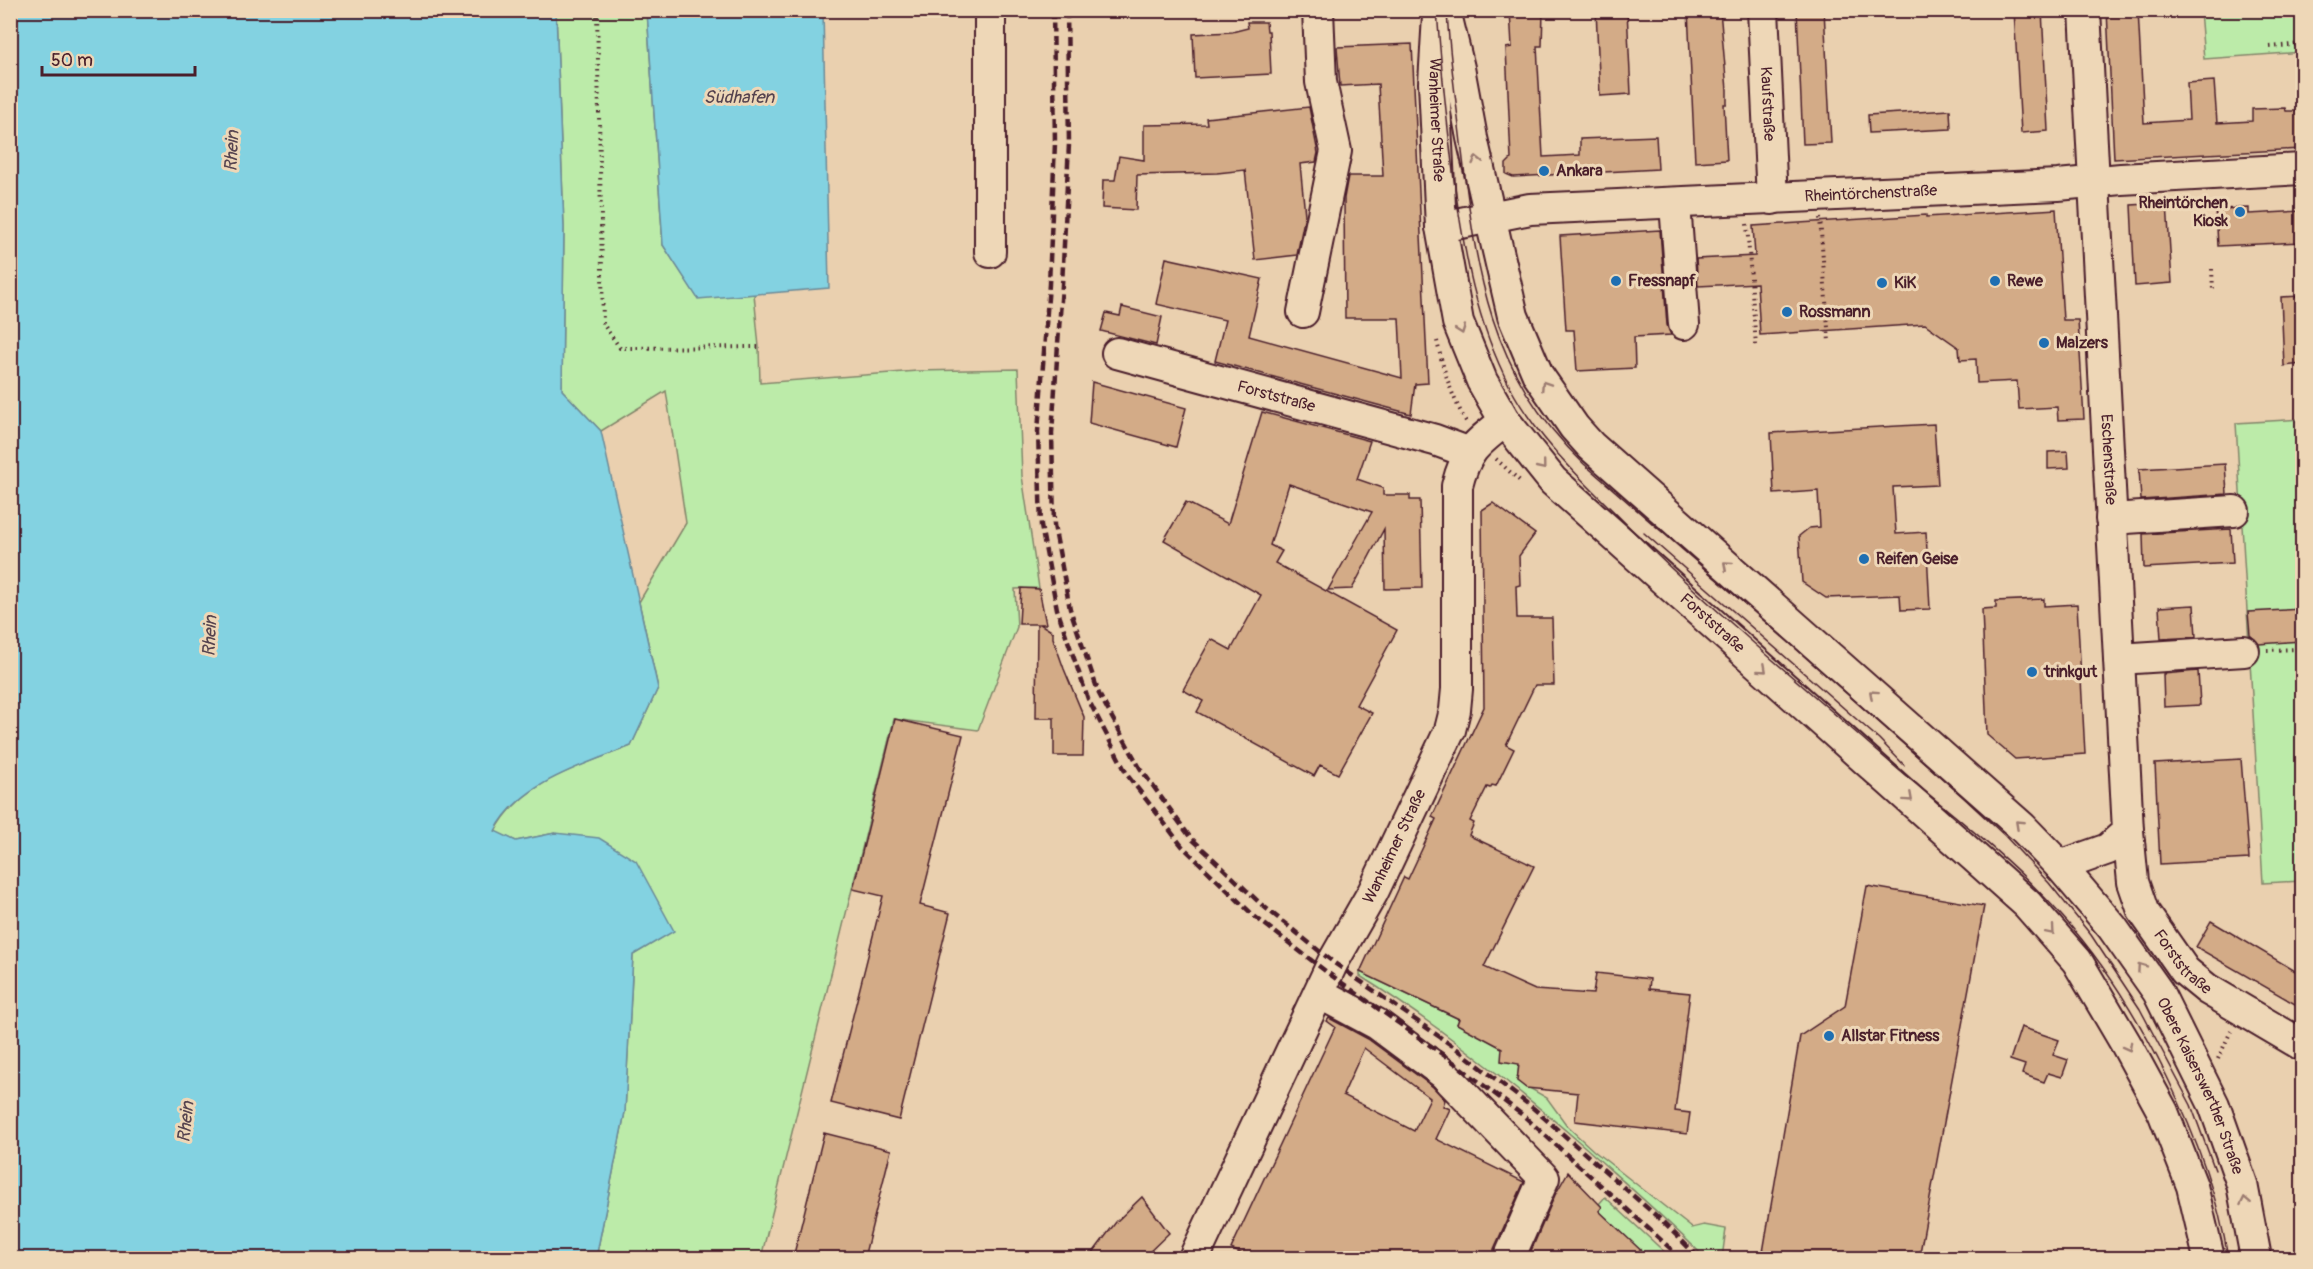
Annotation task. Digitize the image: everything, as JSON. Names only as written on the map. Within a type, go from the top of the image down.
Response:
[{"type":"street","points":[[990,10],[990,252]]},
{"type":"street","points":[[1303,312],[1336,151],[1321,82],[1318,10]]},
{"type":"street","name":"Wanheimer Straße","points":[[1438,10],[1434,83],[1441,227]]},
{"type":"street","name":"Wanheimer Straße","points":[[1445,10],[1460,68],[1472,138],[1490,217]]},
{"type":"street","name":"Kaufstraße","points":[[1759,199],[1763,10]]},
{"type":"street","name":"Eschenstraße","points":[[2085,10],[2093,181],[2117,401],[2111,519],[2128,831]]},
{"type":"street","name":"Rheintörchenstraße","points":[[1441,227],[1530,209],[2058,185],[2302,169]]},
{"type":"street","points":[[1675,204],[1684,324]]},
{"type":"street","points":[[1490,217],[1513,316],[1538,375],[1574,427],[1592,446],[2022,827],[2060,866],[2108,849],[2128,831]]},
{"type":"street","name":"Forststraße","points":[[1441,227],[1458,322],[1482,381],[1505,421],[1553,481],[2027,904],[2077,961],[2122,1036],[2163,1112],[2192,1186],[2209,1258]]},
{"type":"street","name":"Forststraße","points":[[1117,353],[1435,440],[1470,453]]},
{"type":"street","name":"Wanheimer Straße","points":[[1194,1258],[1346,936],[1378,881],[1450,730],[1455,710],[1457,486],[1462,464],[1470,453],[1480,440],[1505,421]]},
{"type":"street","points":[[2111,519],[2234,511]]},
{"type":"street","points":[[2118,659],[2244,651]]},
{"type":"street","name":"Forststraße","points":[[2128,831],[2133,882],[2143,911],[2186,971],[2207,989],[2302,1045]]},
{"type":"street","name":"Obere Kaiserswerther Straße","points":[[2060,866],[2112,927],[2158,992],[2214,1106],[2242,1184],[2256,1258]]},
{"type":"street","points":[[1319,993],[1377,1024],[1443,1074],[1544,1178],[1510,1256]]},
{"type":"path","points":[[597,10],[603,324],[620,348],[759,347]]},
{"type":"path","points":[[2270,47],[2302,44]]},
{"type":"path","points":[[1818,197],[1829,342]]},
{"type":"path","points":[[1756,346],[1759,199]]},
{"type":"path","points":[[2212,269],[2213,290]]},
{"type":"path","points":[[2244,651],[2302,648]]},
{"type":"path","points":[[2218,1067],[2219,1056],[2225,1041],[2243,1010]]},
{"type":"green space","points":[[556,11],[647,11],[663,245],[698,298],[754,294],[760,383],[917,371],[1018,369],[1022,476],[1039,588],[1015,589],[1017,627],[978,730],[894,719],[761,1258],[596,1258],[625,1112],[633,955],[673,931],[555,833],[516,841],[495,832],[506,815],[536,788],[573,768],[631,746],[658,688],[639,602],[686,523],[666,391],[601,431],[562,390],[564,227]]},
{"type":"green space","points":[[2200,11],[2302,11],[2302,52],[2204,59]]},
{"type":"green space","points":[[2302,419],[2302,881],[2263,883],[2236,423]]},
{"type":"green space","points":[[1360,972],[1459,1019],[1457,1024],[1502,1048],[1519,1064],[1517,1081],[1547,1098],[1568,1127],[1594,1151],[1692,1228],[1704,1225],[1726,1229],[1722,1258],[1705,1258],[1676,1229],[1531,1101],[1448,1036],[1360,976]]},
{"type":"green space","points":[[1605,1197],[1671,1258],[1648,1258],[1599,1211],[1602,1207],[1599,1204]]},
{"type":"water","name":"Rhein","points":[[10,11],[556,11],[564,227],[562,390],[601,431],[658,688],[631,746],[573,769],[536,788],[506,814],[495,831],[516,841],[555,833],[599,838],[636,861],[674,931],[633,955],[625,1112],[596,1258],[11,1258]]},
{"type":"water","name":"Südhafen","points":[[647,11],[823,11],[829,288],[698,299],[663,245]]},
{"type":"building","points":[[1510,10],[1543,11],[1542,46],[1537,46],[1543,157],[1580,155],[1580,139],[1656,136],[1658,169],[1513,177],[1506,174],[1506,164],[1511,159],[1506,48],[1512,47]]},
{"type":"building","points":[[1596,10],[1627,10],[1631,94],[1600,96]]},
{"type":"building","points":[[1688,10],[1720,10],[1727,90],[1727,104],[1724,104],[1727,160],[1695,162]]},
{"type":"building","points":[[1797,10],[1824,10],[1831,143],[1803,144]]},
{"type":"building","points":[[2014,10],[2042,10],[2048,131],[2021,133]]},
{"type":"building","points":[[2107,10],[2138,10],[2144,123],[2189,120],[2187,83],[2214,81],[2217,123],[2252,121],[2252,109],[2285,108],[2286,111],[2302,111],[2302,149],[2114,159]]},
{"type":"building","points":[[1247,22],[1266,22],[1267,31],[1269,31],[1271,74],[1195,78],[1193,34],[1232,32],[1248,28]]},
{"type":"building","points":[[1412,44],[1428,383],[1415,384],[1411,414],[1215,361],[1225,320],[1156,304],[1166,258],[1262,279],[1249,336],[1402,378],[1399,318],[1345,318],[1344,198],[1348,176],[1383,176],[1378,84],[1340,86],[1337,47]]},
{"type":"building","points":[[1309,107],[1318,153],[1316,162],[1300,164],[1305,215],[1297,255],[1255,260],[1245,170],[1137,175],[1136,210],[1102,208],[1103,180],[1115,180],[1119,156],[1144,160],[1144,125],[1207,124],[1206,118]]},
{"type":"building","points":[[1950,110],[1951,129],[1869,133],[1868,115]]},
{"type":"building","points":[[2167,203],[2172,283],[2135,286],[2131,205]]},
{"type":"building","points":[[2249,208],[2249,214],[2302,211],[2302,242],[2218,246],[2216,209]]},
{"type":"building","points":[[2056,209],[2063,320],[2078,320],[2084,419],[2058,420],[2057,407],[2019,409],[2017,381],[1977,383],[1976,359],[1960,360],[1959,348],[1925,324],[1760,335],[1757,283],[1698,286],[1696,259],[1755,256],[1753,226]]},
{"type":"building","name":"Fressnapf","points":[[1660,230],[1667,325],[1671,335],[1634,337],[1635,368],[1577,371],[1574,330],[1566,330],[1560,236]]},
{"type":"building","points":[[2302,296],[2302,364],[2284,366],[2281,297]]},
{"type":"building","points":[[1122,307],[1162,317],[1156,345],[1101,331],[1106,313],[1120,316]]},
{"type":"building","points":[[1092,382],[1186,408],[1176,447],[1089,423]]},
{"type":"building","points":[[1262,412],[1370,441],[1357,479],[1383,488],[1383,495],[1410,495],[1410,500],[1420,500],[1422,588],[1385,589],[1384,529],[1352,589],[1328,590],[1372,512],[1289,484],[1270,545],[1282,551],[1275,563],[1397,630],[1356,705],[1372,713],[1338,774],[1320,765],[1314,776],[1197,712],[1203,701],[1183,690],[1211,639],[1231,650],[1261,595],[1164,540],[1186,502],[1228,524]]},
{"type":"building","points":[[1934,424],[1938,485],[1893,487],[1896,534],[1926,532],[1930,609],[1901,610],[1900,595],[1826,598],[1802,582],[1799,536],[1809,528],[1820,527],[1818,491],[1774,494],[1771,433]]},
{"type":"building","points":[[2068,451],[2069,468],[2048,469],[2048,452]]},
{"type":"building","points":[[2225,464],[2227,494],[2141,500],[2139,469]]},
{"type":"building","points":[[1493,503],[1535,534],[1519,556],[1520,585],[1516,586],[1517,618],[1552,618],[1554,685],[1535,685],[1506,745],[1514,749],[1496,786],[1487,787],[1470,821],[1474,823],[1469,835],[1534,866],[1484,967],[1535,990],[1593,994],[1596,973],[1650,979],[1649,989],[1690,993],[1675,1111],[1690,1113],[1687,1134],[1575,1121],[1578,1093],[1526,1088],[1517,1081],[1519,1064],[1501,1061],[1502,1048],[1457,1024],[1459,1019],[1360,972],[1404,877],[1408,879],[1436,819],[1432,817],[1484,707],[1482,510]]},
{"type":"building","points":[[2231,529],[2233,563],[2144,568],[2143,534]]},
{"type":"building","points":[[1021,588],[1039,589],[1046,624],[1040,624],[1053,632],[1064,669],[1084,717],[1083,756],[1054,756],[1054,718],[1036,718],[1037,624],[1019,624]]},
{"type":"building","name":"trinkgut","points":[[2044,599],[2044,606],[2077,604],[2085,754],[2015,759],[1987,735],[1982,609],[1996,608],[1996,601]]},
{"type":"building","points":[[2194,605],[2196,637],[2161,639],[2159,607]]},
{"type":"building","points":[[2302,609],[2302,641],[2259,644],[2250,635],[2248,612]]},
{"type":"building","points":[[2198,671],[2200,705],[2164,707],[2163,674]]},
{"type":"building","points":[[895,719],[963,735],[920,905],[950,913],[899,1120],[831,1103],[883,896],[853,889]]},
{"type":"building","points":[[2241,759],[2249,859],[2160,864],[2155,764]]},
{"type":"building","points":[[1867,886],[1984,906],[1919,1258],[1762,1258],[1800,1036],[1845,1006]]},
{"type":"building","points":[[2211,921],[2302,975],[2302,1008],[2196,947]]},
{"type":"building","points":[[1329,1018],[1368,1039],[1433,1087],[1445,1100],[1443,1106],[1450,1109],[1436,1139],[1524,1182],[1494,1249],[1493,1258],[1251,1258],[1231,1249],[1335,1027],[1327,1021]],"holes":[[[1364,1048],[1430,1098],[1414,1131],[1343,1095]]]},
{"type":"building","points":[[2021,1027],[2059,1040],[2053,1055],[2068,1060],[2062,1077],[2048,1073],[2044,1082],[2022,1074],[2025,1065],[2010,1060]]},
{"type":"building","points":[[824,1133],[891,1150],[864,1258],[793,1258]]},
{"type":"building","points":[[1568,1172],[1602,1207],[1599,1211],[1649,1258],[1528,1258],[1555,1195]]},
{"type":"building","points":[[1142,1197],[1169,1233],[1143,1258],[1089,1258],[1116,1222]]},
{"type":"tram line","points":[[1437,10],[1451,159],[1467,260],[1488,337],[1522,408],[1567,464],[1667,565],[1900,771],[2004,858],[2061,915],[2090,950],[2117,989],[2167,1076],[2188,1122],[2205,1169],[2219,1214],[2228,1258]]},
{"type":"tram line","points":[[1447,10],[1467,189],[1481,275],[1492,316],[1506,354],[1526,392],[1551,428],[1584,464],[1963,797],[2005,836],[2049,883],[2091,935],[2140,1009],[2191,1105],[2215,1170]]},
{"type":"tram line","points":[[1644,533],[1879,739],[1904,765]]},
{"type":"railway","points":[[1053,10],[1055,143],[1049,284],[1038,432],[1041,526],[1057,609],[1088,699],[1128,776],[1182,846],[1254,916],[1525,1117],[1681,1258]]},
{"type":"railway","points":[[1067,10],[1069,144],[1052,433],[1054,525],[1070,609],[1099,694],[1140,768],[1190,837],[1262,905],[1333,962],[1457,1049],[1533,1108],[1661,1220],[1699,1258]]},
{"type":"place","name":"Ankara","points":[[1544,171]]},
{"type":"place","name":"Rheintörchen Kiosk","points":[[2240,212]]},
{"type":"place","name":"Fressnapf","points":[[1616,281]]},
{"type":"place","name":"Rewe","points":[[1995,281]]},
{"type":"place","name":"KiK","points":[[1882,283]]},
{"type":"place","name":"Rossmann","points":[[1787,312]]},
{"type":"place","name":"Malzers","points":[[2044,343]]},
{"type":"place","name":"Reifen Geise","points":[[1864,559]]},
{"type":"place","name":"trinkgut","points":[[2032,672]]},
{"type":"place","name":"Allstar Fitness","points":[[1829,1036]]}]
